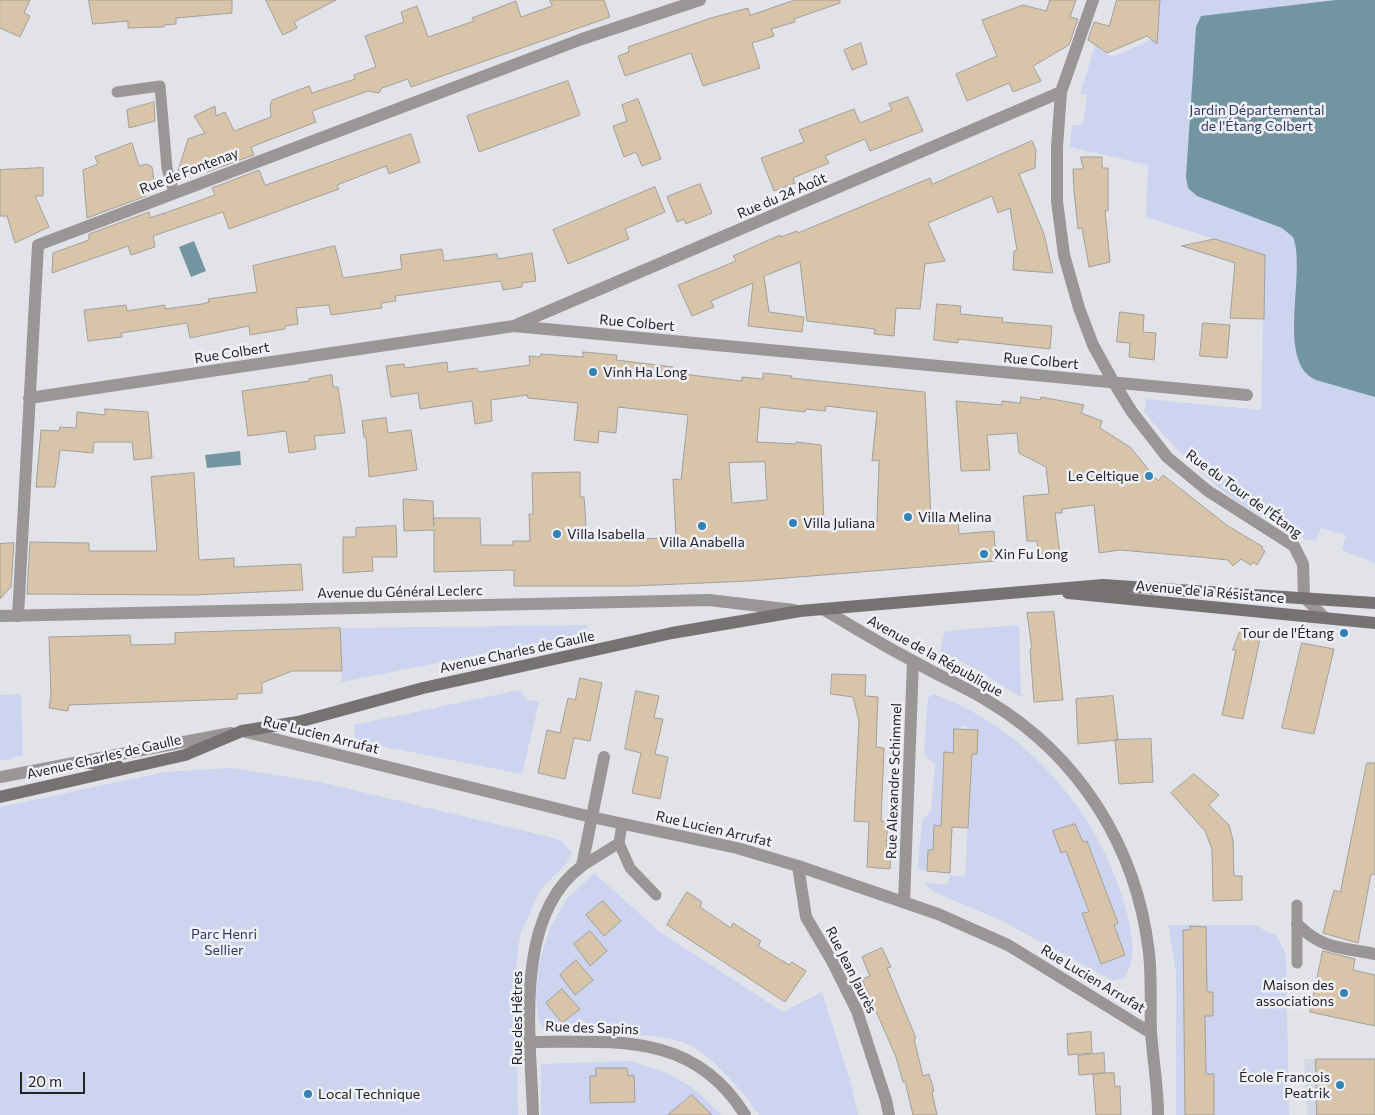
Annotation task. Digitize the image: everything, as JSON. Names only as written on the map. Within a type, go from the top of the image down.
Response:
[{"type":"main road","name":"Avenue de la Résistance","points":[[800,611],[1103,585],[1375,603]]},
{"type":"main road","name":"Avenue de la Résistance","points":[[1043,590],[1114,599],[1375,623]]},
{"type":"main road","name":"Avenue Charles de Gaulle","points":[[0,798],[185,755],[242,731],[298,722],[423,688],[672,633],[800,611]]},
{"type":"main road","points":[[82,762],[130,768]]},
{"type":"street","name":"Rue de Fontenay","points":[[18,616],[38,245],[582,39],[700,0]]},
{"type":"street","name":"Rue du Tour de l'Étang","points":[[1093,0],[1061,92],[1057,201],[1064,255],[1079,308],[1093,345],[1114,384],[1132,412],[1167,457],[1208,491],[1294,546],[1303,564],[1304,598]]},
{"type":"street","name":"Rue du 24 Août","points":[[514,326],[1061,92]]},
{"type":"street","name":"Rue Colbert","points":[[29,398],[514,326],[1114,384],[1247,395]]},
{"type":"street","points":[[1304,598],[1324,617]]},
{"type":"street","name":"Avenue du Général Leclerc","points":[[0,616],[709,600],[800,611]]},
{"type":"street","name":"Avenue de la République","points":[[823,609],[913,662],[989,702],[1038,738],[1084,785],[1115,835],[1132,875],[1142,913],[1149,954],[1151,1033],[1158,1087],[1158,1115]]},
{"type":"street","name":"Rue Alexandre Schimmel","points":[[904,902],[913,662]]},
{"type":"street","name":"Avenue Charles de Gaulle","points":[[0,777],[144,748],[242,731]]},
{"type":"street","name":"Rue Lucien Arrufat","points":[[242,731],[591,817],[737,848],[798,866],[904,902],[1008,945],[1151,1033]]},
{"type":"street","points":[[582,866],[604,756]]},
{"type":"street","name":"Rue des Hêtres","points":[[533,1115],[530,982],[538,930],[550,904],[570,874],[582,866]]},
{"type":"street","name":"Rue Jean Jaurès","points":[[798,866],[806,917],[832,961],[857,1011],[886,1100],[889,1115]]},
{"type":"street","points":[[1297,924],[1311,939],[1333,947],[1375,954]]},
{"type":"street","name":"Rue des Sapins","points":[[531,1042],[633,1043],[673,1052],[714,1076],[745,1115]]},
{"type":"lane","points":[[117,92],[160,86],[167,168],[174,192]]},
{"type":"lane","points":[[622,824],[619,843],[630,868],[656,895]]},
{"type":"lane","points":[[582,866],[619,843]]},
{"type":"lane","points":[[1296,906],[1297,962]]},
{"type":"shaded area","points":[[1336,0],[1375,0],[1375,397],[1316,380],[1304,370],[1297,355],[1294,336],[1297,272],[1293,237],[1282,228],[1197,196],[1188,188],[1186,177],[1196,27],[1201,16]]},
{"type":"shaded area","points":[[194,241],[206,271],[191,277],[179,247]]},
{"type":"shaded area","points":[[240,451],[241,465],[207,468],[205,455]]},
{"type":"shaded area","name":"École Francois Peatrik","points":[[1304,1059],[1375,1059],[1375,1115],[1307,1115]]},
{"type":"green space","name":"Jardin Départemental de l'Étang Colbert","points":[[1160,0],[1375,0],[1375,563],[1342,550],[1346,535],[1321,528],[1316,540],[1307,540],[1242,505],[1190,462],[1144,412],[1146,399],[1261,410],[1265,255],[1146,217],[1148,165],[1070,147],[1072,125],[1083,125],[1087,94],[1080,94],[1095,46],[1112,57],[1151,40],[1158,32]]},
{"type":"green space","points":[[587,625],[587,633],[342,682],[340,628]]},
{"type":"green space","points":[[1019,625],[1021,697],[978,670],[940,651],[945,631]]},
{"type":"green space","points":[[519,690],[528,700],[539,702],[522,774],[355,741],[354,725]]},
{"type":"green space","points":[[21,694],[23,755],[0,761],[0,695]]},
{"type":"green space","points":[[933,694],[968,709],[1000,729],[1030,753],[1057,780],[1080,811],[1100,843],[1116,878],[1127,914],[1132,939],[1132,956],[1128,972],[1123,979],[1111,980],[1002,921],[934,892],[924,883],[948,884],[950,875],[965,877],[972,754],[977,754],[967,726],[961,726],[961,730],[954,729],[953,753],[944,752],[941,826],[934,825],[933,850],[928,850],[927,870],[918,869],[922,820],[931,812],[935,764],[924,755],[928,698]]},
{"type":"green space","name":"Parc Henri Sellier","points":[[231,768],[320,782],[550,837],[562,841],[572,853],[566,864],[541,889],[521,932],[515,980],[518,1115],[0,1115],[0,807],[165,772]]},
{"type":"green space","points":[[594,873],[660,932],[783,1012],[822,992],[851,1084],[858,1115],[759,1115],[745,1096],[720,1069],[702,1053],[682,1042],[647,1036],[556,1033],[544,1029],[538,1020],[536,994],[539,963],[550,928],[565,901]]},
{"type":"green space","points":[[1168,925],[1254,925],[1277,936],[1286,955],[1289,1115],[1176,1115],[1176,973]]},
{"type":"green space","points":[[630,1061],[658,1070],[680,1080],[700,1094],[721,1115],[541,1115],[541,1064]]},
{"type":"building","points":[[0,0],[30,0],[24,13],[30,16],[20,37],[0,28]]},
{"type":"building","points":[[89,0],[232,0],[232,13],[176,18],[176,24],[164,25],[164,27],[128,28],[128,21],[93,24]]},
{"type":"building","points":[[266,0],[336,0],[294,22],[297,28],[283,35]]},
{"type":"building","points":[[550,0],[604,0],[610,17],[411,87],[408,79],[382,88],[379,93],[368,91],[312,111],[316,122],[251,147],[254,155],[207,172],[204,164],[177,174],[188,139],[205,133],[194,116],[215,106],[216,116],[225,112],[234,131],[271,117],[270,106],[272,100],[309,86],[312,93],[355,79],[354,75],[376,67],[365,36],[404,22],[401,12],[417,6],[428,37],[474,21],[472,18],[516,1],[521,17],[552,6]]},
{"type":"building","points":[[795,0],[840,0],[840,3],[794,19],[795,22],[771,29],[774,36],[752,43],[760,68],[703,86],[691,53],[625,76],[618,56],[629,52],[628,47],[711,18],[748,8],[750,15]]},
{"type":"building","points":[[1050,0],[1076,0],[1070,17],[1078,19],[1069,45],[1033,66],[1041,81],[1013,92],[1009,83],[967,101],[956,74],[997,56],[982,20],[1023,5],[1046,11]]},
{"type":"building","points":[[1117,0],[1160,0],[1157,44],[1147,36],[1107,53],[1088,40],[1094,22],[1109,26]]},
{"type":"building","points":[[861,43],[867,64],[852,70],[844,50]]},
{"type":"building","points":[[568,81],[580,115],[479,152],[467,116]]},
{"type":"building","points":[[908,97],[923,131],[870,151],[865,139],[825,156],[829,163],[793,178],[795,183],[774,191],[761,158],[804,142],[799,130],[854,109],[860,123],[892,110],[889,104]]},
{"type":"building","points":[[638,99],[661,159],[642,166],[636,152],[624,157],[613,126],[627,121],[622,105]]},
{"type":"building","points":[[154,102],[155,121],[129,128],[127,110]]},
{"type":"building","points":[[411,134],[420,162],[389,174],[386,166],[337,185],[339,189],[229,229],[223,212],[153,236],[155,247],[131,255],[128,246],[52,273],[53,253],[89,240],[89,234],[149,212],[150,218],[164,213],[164,215],[215,195],[212,188],[259,170],[265,185]]},
{"type":"building","points":[[1032,141],[1036,150],[1035,168],[1019,174],[1044,234],[1053,273],[1013,270],[1014,251],[1017,250],[1010,208],[998,213],[992,196],[928,223],[945,261],[925,264],[920,309],[896,308],[894,336],[874,334],[875,329],[807,321],[800,262],[764,276],[769,312],[804,317],[802,332],[748,326],[753,283],[711,301],[714,307],[692,316],[678,285],[736,261],[733,256],[780,235],[781,237],[797,231],[798,233],[930,178],[932,184]]},
{"type":"building","points":[[132,143],[139,166],[147,164],[152,167],[154,182],[144,186],[146,196],[87,218],[83,170],[98,164],[95,157]]},
{"type":"building","points":[[1081,157],[1102,157],[1102,168],[1108,168],[1108,211],[1105,210],[1110,262],[1089,267],[1082,228],[1078,229],[1074,191],[1073,169],[1083,169]]},
{"type":"building","points":[[43,168],[43,196],[35,196],[49,227],[15,243],[7,216],[0,216],[0,170]]},
{"type":"building","points":[[700,184],[712,213],[686,224],[684,219],[677,222],[667,197]]},
{"type":"building","points":[[655,187],[665,212],[625,229],[629,239],[568,264],[553,230]]},
{"type":"building","points":[[1215,239],[1265,255],[1264,319],[1230,318],[1235,263],[1182,246]]},
{"type":"building","points":[[335,246],[343,278],[402,269],[400,255],[442,249],[444,261],[497,254],[498,259],[532,253],[536,281],[522,283],[522,287],[503,290],[501,281],[395,296],[396,301],[381,303],[382,308],[331,315],[329,305],[296,308],[298,324],[285,326],[285,329],[250,335],[249,326],[190,338],[187,323],[121,333],[122,337],[88,341],[84,310],[126,305],[127,311],[165,305],[165,309],[202,304],[209,302],[208,299],[257,292],[253,266]]},
{"type":"building","points":[[937,304],[961,306],[960,314],[1003,318],[1002,322],[1052,326],[1050,349],[958,339],[958,343],[934,340]]},
{"type":"building","points":[[1120,312],[1144,315],[1143,332],[1156,333],[1154,360],[1129,357],[1130,343],[1117,342]]},
{"type":"building","points":[[1203,323],[1230,325],[1227,358],[1200,356]]},
{"type":"building","points":[[583,352],[617,355],[616,360],[673,367],[673,373],[742,381],[742,377],[763,379],[763,373],[792,376],[791,378],[925,392],[931,517],[958,517],[959,534],[994,531],[996,561],[749,581],[633,586],[514,586],[514,570],[434,572],[434,530],[404,531],[403,499],[433,501],[434,518],[480,518],[481,545],[513,545],[513,541],[530,541],[529,514],[533,514],[532,473],[580,472],[580,497],[584,497],[587,540],[676,538],[673,479],[681,480],[688,415],[618,407],[616,433],[599,431],[598,443],[574,440],[578,403],[528,398],[527,395],[491,400],[492,421],[475,424],[472,401],[420,409],[418,393],[391,397],[386,366],[404,364],[405,368],[447,362],[448,372],[476,368],[479,372],[530,365],[529,356],[540,357],[541,354],[583,357]],"holes":[[[826,406],[877,412],[872,461],[879,460],[877,522],[824,524],[821,445],[796,442],[796,444],[757,442],[760,407],[805,412],[806,409],[825,411]],[[765,462],[767,500],[732,503],[729,463]]]},
{"type":"building","points":[[332,375],[333,387],[338,387],[345,433],[314,436],[316,449],[289,453],[286,431],[248,436],[242,391],[309,381],[309,379]]},
{"type":"building","points":[[1021,397],[1040,400],[1041,397],[1084,405],[1081,413],[1102,421],[1100,428],[1130,447],[1158,481],[1163,475],[1228,526],[1263,547],[1262,549],[1265,551],[1257,565],[1253,562],[1251,565],[1241,559],[1233,566],[1228,560],[1199,557],[1120,550],[1099,553],[1094,505],[1062,509],[1062,513],[1055,513],[1060,555],[1039,558],[1037,541],[1027,541],[1023,496],[1049,494],[1046,467],[1019,453],[1017,433],[987,435],[990,470],[961,471],[956,401],[1002,405],[1002,401],[1020,403]]},
{"type":"building","points":[[105,409],[148,412],[152,458],[134,460],[132,442],[94,442],[93,453],[60,450],[55,487],[36,487],[41,430],[59,431],[60,427],[76,428],[77,412],[105,415]]},
{"type":"building","points":[[386,418],[388,433],[411,430],[417,470],[369,477],[366,437],[364,437],[362,421]]},
{"type":"building","points":[[194,473],[199,560],[234,558],[234,567],[301,564],[303,590],[195,595],[27,594],[30,542],[89,543],[89,551],[157,551],[151,477]]},
{"type":"building","points":[[396,526],[397,557],[372,557],[373,571],[343,573],[343,537],[356,537],[356,528]]},
{"type":"building","points":[[14,543],[11,587],[0,599],[0,544]]},
{"type":"building","points":[[1054,612],[1063,700],[1034,702],[1030,649],[1032,649],[1027,613]]},
{"type":"building","points":[[340,628],[342,671],[292,671],[262,683],[262,693],[237,694],[237,699],[69,705],[68,711],[49,708],[51,695],[49,637],[130,635],[131,645],[175,644],[175,633]]},
{"type":"building","points":[[1241,629],[1261,634],[1243,719],[1222,715],[1236,650],[1233,650]]},
{"type":"building","points":[[1302,643],[1334,649],[1314,734],[1282,728]]},
{"type":"building","points":[[832,674],[866,675],[865,696],[878,697],[876,747],[884,748],[881,821],[888,822],[886,846],[891,846],[890,869],[867,867],[869,822],[854,821],[859,721],[853,697],[831,694]]},
{"type":"building","points":[[580,678],[602,683],[590,741],[574,738],[565,779],[538,773],[547,730],[560,733],[568,698],[575,700]]},
{"type":"building","points":[[636,691],[659,696],[654,718],[663,719],[655,754],[668,757],[660,799],[632,793],[641,753],[625,749]]},
{"type":"building","points":[[1113,696],[1118,740],[1078,744],[1076,699]]},
{"type":"building","points":[[954,729],[978,730],[977,754],[972,754],[968,828],[952,827],[950,873],[927,871],[928,850],[933,850],[934,825],[941,826],[944,752],[953,753]]},
{"type":"building","points":[[1151,739],[1153,782],[1119,784],[1115,740]]},
{"type":"building","points":[[1367,763],[1375,763],[1375,875],[1371,874],[1358,943],[1323,933],[1334,890],[1340,892]]},
{"type":"building","points":[[1194,774],[1219,795],[1209,805],[1229,825],[1233,840],[1234,876],[1242,876],[1242,900],[1213,901],[1212,849],[1205,831],[1171,793]]},
{"type":"building","points":[[1075,824],[1083,842],[1087,841],[1118,923],[1114,925],[1125,955],[1101,964],[1082,913],[1089,912],[1066,851],[1061,853],[1053,831]]},
{"type":"building","points":[[687,892],[702,902],[700,907],[731,928],[733,923],[761,941],[758,946],[789,965],[792,962],[806,971],[785,1002],[667,925]]},
{"type":"building","points":[[603,901],[621,921],[604,936],[586,915]]},
{"type":"building","points":[[1190,926],[1206,927],[1207,992],[1213,992],[1213,1016],[1205,1016],[1206,1074],[1214,1074],[1214,1115],[1185,1115],[1183,930],[1190,930]]},
{"type":"building","points":[[590,931],[607,951],[590,966],[574,944]]},
{"type":"building","points":[[882,948],[891,967],[887,968],[916,1038],[914,1039],[923,1076],[929,1074],[934,1091],[932,1092],[937,1115],[913,1115],[905,1081],[903,1082],[896,1057],[862,979],[870,976],[862,957]]},
{"type":"building","name":"Maison des associations","points":[[1323,951],[1355,959],[1353,970],[1375,975],[1375,1026],[1310,1012]]},
{"type":"building","points":[[576,960],[593,980],[575,995],[560,975]]},
{"type":"building","points":[[562,989],[580,1009],[562,1023],[546,1003]]},
{"type":"building","points":[[1091,1032],[1092,1053],[1068,1055],[1067,1034]]},
{"type":"building","points":[[1104,1053],[1105,1073],[1079,1075],[1078,1056]]},
{"type":"building","name":"École Francois Peatrik","points":[[1316,1059],[1375,1059],[1375,1115],[1317,1115]]},
{"type":"building","points":[[596,1068],[627,1068],[628,1076],[634,1075],[635,1102],[590,1103],[590,1076],[596,1076]]},
{"type":"building","points":[[1114,1073],[1115,1087],[1120,1086],[1121,1115],[1096,1115],[1093,1074]]},
{"type":"building","points":[[692,1095],[712,1115],[668,1115]]},
{"type":"place","name":"Vinh Ha Long","points":[[593,372]]},
{"type":"place","name":"Le Celtique","points":[[1149,476]]},
{"type":"place","name":"Villa Melina","points":[[908,517]]},
{"type":"place","name":"Villa Juliana","points":[[793,523]]},
{"type":"place","name":"Villa Anabella","points":[[702,526]]},
{"type":"place","name":"Villa Isabella","points":[[557,534]]},
{"type":"place","name":"Xin Fu Long","points":[[984,554]]},
{"type":"place","name":"Tour de l'Étang","points":[[1344,633]]},
{"type":"place","name":"Maison des associations","points":[[1344,993]]},
{"type":"place","name":"École Francois Peatrik","points":[[1340,1085]]},
{"type":"place","name":"Local Technique","points":[[308,1094]]}]
